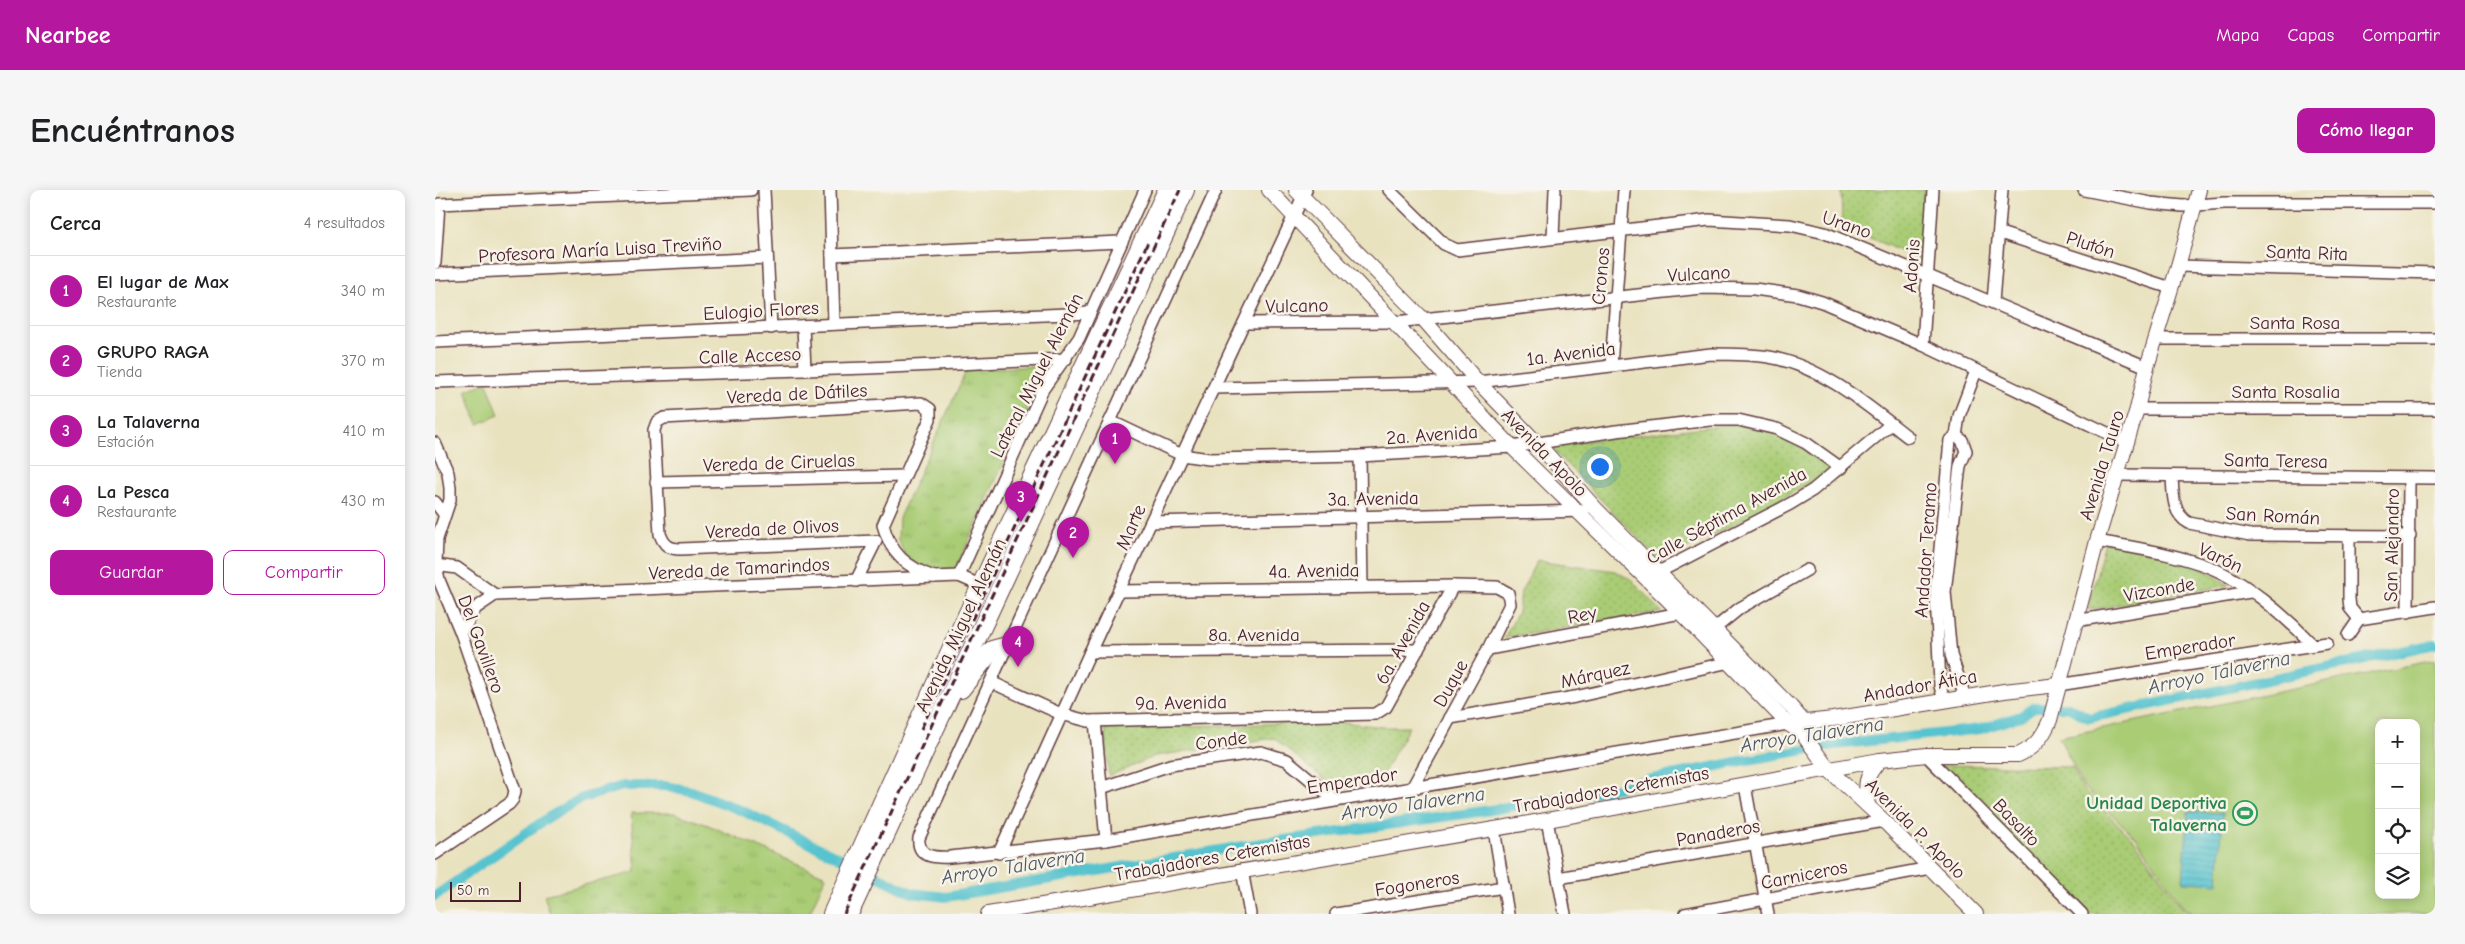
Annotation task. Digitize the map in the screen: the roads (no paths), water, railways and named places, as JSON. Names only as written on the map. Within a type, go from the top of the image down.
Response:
[{"type":"highway","name":"Avenida Miguel Alemán","points":[[849,914],[853,888],[982,586],[1167,190]]},
{"type":"highway","name":"Avenida Miguel Alemán","points":[[879,829],[948,701],[1185,190]]},
{"type":"highway","points":[[948,701],[964,686],[991,650],[1007,646]]},
{"type":"highway","name":"Avenida Miguel Alemán","points":[[832,914],[853,888]]},
{"type":"street","points":[[435,262],[439,204],[593,193],[751,190]]},
{"type":"street","points":[[764,190],[771,328]]},
{"type":"street","points":[[829,190],[834,324]]},
{"type":"street","name":"Lateral Miguel Alemán","points":[[959,576],[1043,389],[1079,338],[1120,242],[1145,190]]},
{"type":"street","points":[[991,682],[1216,190]]},
{"type":"street","name":"Avenida Apolo","points":[[1269,190],[1512,447],[1577,512],[1681,613],[1745,658],[1803,730],[1829,770]]},
{"type":"street","name":"Urano","points":[[1389,190],[1450,248],[1465,250],[1709,220],[1789,225],[1825,233],[1856,244],[2147,367]]},
{"type":"street","points":[[1553,238],[1555,190]]},
{"type":"street","name":"Cronos","points":[[1611,365],[1625,190]]},
{"type":"street","name":"Adonis","points":[[1923,345],[1933,190]]},
{"type":"street","points":[[1993,302],[2002,190]]},
{"type":"street","points":[[2084,190],[2151,203],[2194,205],[2299,202],[2435,203]]},
{"type":"street","name":"Avenida Tauro","points":[[2033,747],[2048,724],[2049,689],[2075,621],[2137,408],[2147,367],[2179,266],[2199,190]]},
{"type":"street","name":"Avenida Apolo","points":[[1302,192],[1424,320],[1478,382],[1538,444],[1595,508],[1658,571],[1710,632],[1729,662],[1789,724]]},
{"type":"street","name":"Marte","points":[[999,853],[1089,652],[1120,591],[1294,217],[1302,192]]},
{"type":"street","name":"Plutón","points":[[2000,233],[2171,288]]},
{"type":"street","points":[[832,255],[1120,242]]},
{"type":"street","name":"Profesora María Luisa Treviño","points":[[435,274],[767,258]]},
{"type":"street","name":"Santa Rita","points":[[2179,266],[2435,273]]},
{"type":"street","name":"Vulcano","points":[[1244,323],[1395,322],[1701,288],[1754,289],[1822,302],[1923,345],[1976,372],[2126,442]]},
{"type":"street","name":"Eulogio Flores","points":[[435,342],[1090,313]]},
{"type":"street","points":[[803,326],[805,370]]},
{"type":"street","name":"Santa Rosa","points":[[2155,340],[2435,339]]},
{"type":"street","name":"1a. Avenida","points":[[1214,388],[1454,384],[1711,354],[1771,357],[1793,364],[1831,382],[1861,400],[1908,436]]},
{"type":"street","name":"Calle Acceso","points":[[435,382],[1066,359]]},
{"type":"street","name":"Andador Teramo","points":[[1944,700],[1940,686],[1936,592],[1948,472],[1948,446],[1950,440],[1956,436],[1959,416],[1976,372]]},
{"type":"street","name":"Vereda de Dátiles","points":[[656,482],[654,430],[657,422],[664,418],[921,403],[930,409],[930,419],[903,476]]},
{"type":"street","name":"Santa Rosalia","points":[[2137,408],[2435,409]]},
{"type":"street","name":"2a. Avenida","points":[[1109,421],[1182,455],[1209,458],[1360,456],[1512,447],[1616,431],[1710,420],[1738,420],[1777,428],[1806,443],[1841,468]]},
{"type":"street","name":"Calle Séptima Avenida","points":[[1646,579],[1658,571],[1790,504],[1841,468],[1891,424]]},
{"type":"street","points":[[1956,436],[1963,440],[1966,452],[1961,461],[1954,509],[1945,600],[1951,655],[1965,697]]},
{"type":"street","name":"Del Gavillero","points":[[435,444],[450,480],[450,500],[438,532],[435,565],[514,785],[513,799],[435,854]]},
{"type":"street","points":[[1360,456],[1362,587]]},
{"type":"street","name":"Santa Teresa","points":[[2117,475],[2435,478]]},
{"type":"street","points":[[903,476],[883,525],[887,539],[908,565],[934,577]]},
{"type":"street","name":"Vereda de Ciruelas","points":[[656,482],[903,476]]},
{"type":"street","name":"San Román","points":[[2172,476],[2177,512],[2189,524],[2242,535],[2409,536]]},
{"type":"street","name":"San Alejandro","points":[[2407,612],[2409,479]]},
{"type":"street","name":"Vereda de Olivos","points":[[656,482],[660,534],[662,541],[669,547],[680,550],[876,541],[856,581]]},
{"type":"street","points":[[435,502],[444,514]]},
{"type":"street","name":"3a. Avenida","points":[[1151,522],[1362,515],[1577,512],[1595,508]]},
{"type":"street","points":[[2349,535],[2350,608],[2359,619]]},
{"type":"street","name":"Varón","points":[[2097,542],[2192,561],[2230,577],[2277,610],[2312,644]]},
{"type":"street","points":[[435,565],[457,568],[495,595],[476,608],[461,633]]},
{"type":"street","points":[[1710,632],[1740,608],[1807,570]]},
{"type":"street","name":"Vereda de Tamarindos","points":[[495,595],[959,576],[982,586]]},
{"type":"street","name":"4a. Avenida","points":[[1120,591],[1453,586],[1497,587],[1508,593]]},
{"type":"street","name":"6a. Avenida","points":[[1379,713],[1386,706],[1453,586]]},
{"type":"street","name":"Vizconde","points":[[2075,621],[2250,592]]},
{"type":"street","name":"Duque","points":[[1412,788],[1488,649],[1510,604],[1508,593]]},
{"type":"street","points":[[2348,635],[2359,619],[2435,607]]},
{"type":"street","name":"Rey","points":[[1488,649],[1681,613]]},
{"type":"street","name":"Emperador","points":[[2049,689],[2327,643]]},
{"type":"street","name":"8a. Avenida","points":[[1089,652],[1418,650]]},
{"type":"street","name":"Márquez","points":[[1450,718],[1575,697],[1745,658]]},
{"type":"street","name":"Emperador","points":[[991,682],[919,838],[922,851],[930,857],[999,853],[1105,840],[1789,724]]},
{"type":"street","name":"9a. Avenida","points":[[991,682],[1061,714],[1079,720],[1370,715],[1379,713]]},
{"type":"street","name":"Andador Ática","points":[[1789,724],[1803,730],[1833,719],[1944,700],[2049,689]]},
{"type":"street","points":[[1095,721],[1105,840]]},
{"type":"street","name":"Trabajadores Cetemistas","points":[[991,914],[1046,909],[1242,870],[1547,820],[1880,760],[1926,755],[2018,755],[2033,747]]},
{"type":"street","name":"Conde","points":[[1101,788],[1170,765],[1261,752],[1287,760],[1335,800]]},
{"type":"street","name":"Basalto","points":[[1926,755],[2082,914]]},
{"type":"street","points":[[1868,806],[1865,784],[1868,773],[1880,760]]},
{"type":"street","name":"Avenida P. Apolo","points":[[1829,770],[1884,821],[1976,914]]},
{"type":"street","points":[[1745,785],[1768,914]]},
{"type":"street","points":[[1547,820],[1565,914]]},
{"type":"street","name":"Panaderos","points":[[1558,878],[1884,821]]},
{"type":"street","points":[[1494,829],[1509,914]]},
{"type":"street","name":"Carniceros","points":[[1685,914],[1930,868]]},
{"type":"street","points":[[1242,870],[1250,914]]},
{"type":"street","name":"Fogoneros","points":[[1336,914],[1504,887]]},
{"type":"water","points":[[2188,812],[2223,813],[2218,884],[2183,882]]},
{"type":"waterway","name":"Arroyo Talaverna","points":[[435,896],[549,817],[582,798],[623,786],[665,786],[691,791],[743,811],[912,893],[946,897],[1249,845],[1484,811],[1618,788],[1642,781],[1742,761],[1834,745],[1981,729],[2021,716],[2034,707],[2068,707],[2089,718],[2435,644]]},
{"type":"railway","points":[[844,914],[1180,190]]},
{"type":"railway","points":[[921,729],[1148,242]]},
{"type":"place","name":"El lugar de Max","points":[[1115,464]]},
{"type":"place","name":"La Talaverna","points":[[1021,522]]},
{"type":"place","name":"GRUPO RAGA","points":[[1073,558]]},
{"type":"place","name":"La Pesca","points":[[1018,667]]},
{"type":"place","name":"Unidad Deportiva Talaverna","points":[[2245,813]]}]
